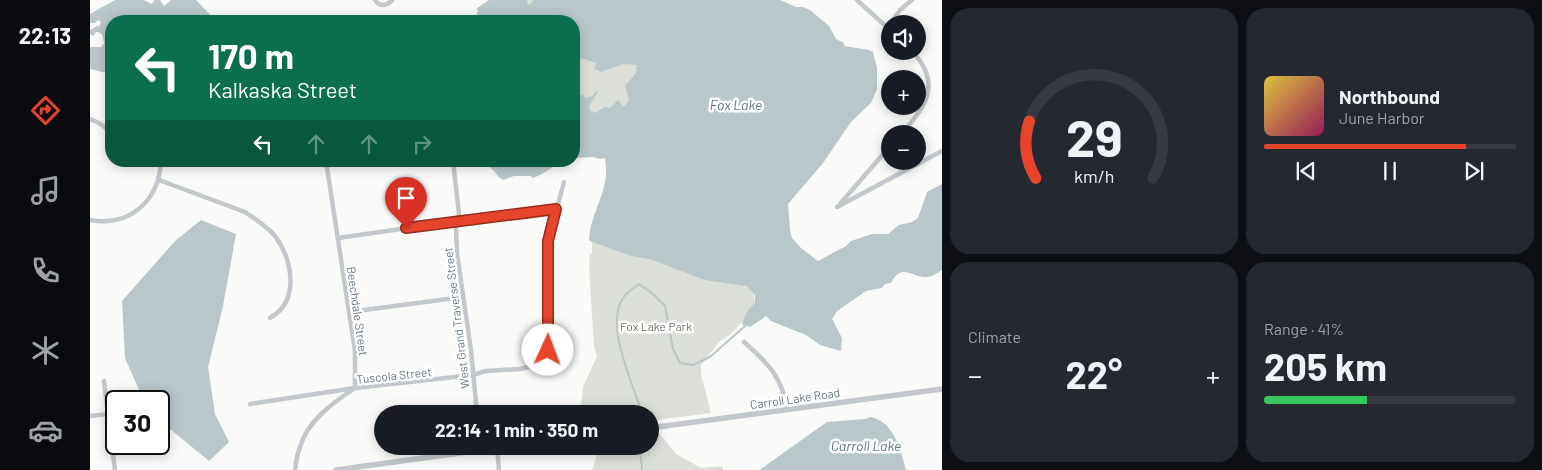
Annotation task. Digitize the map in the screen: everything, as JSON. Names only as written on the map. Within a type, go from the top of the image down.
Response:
[{"type":"street","points":[[375,0],[381,5],[387,5],[392,0]]},
{"type":"street","points":[[857,0],[881,22]]},
{"type":"street","points":[[897,15],[912,0]]},
{"type":"street","points":[[910,125],[926,105],[930,86],[928,70],[920,60]]},
{"type":"street","points":[[90,120],[105,128]]},
{"type":"street","points":[[926,160],[942,151]]},
{"type":"street","points":[[881,156],[837,207],[906,170]]},
{"type":"street","points":[[90,220],[116,221],[137,211],[153,194],[159,180],[160,167]]},
{"type":"street","name":"Beechdale Street","points":[[327,167],[356,351],[355,388]]},
{"type":"street","name":"West Grand Traverse Street","points":[[454,167],[459,214],[456,228],[457,254],[476,405]]},
{"type":"street","points":[[159,180],[245,212],[275,236],[286,260],[291,286],[285,304],[278,313],[270,318]]},
{"type":"street","points":[[338,238],[556,209],[564,182]]},
{"type":"street","name":"Tuscola Street","points":[[250,404],[355,388],[473,375],[486,370],[520,369],[539,364],[548,350],[548,241],[556,209]]},
{"type":"street","points":[[349,312],[463,297]]},
{"type":"street","points":[[744,342],[772,368],[784,390],[787,409]]},
{"type":"street","points":[[104,381],[105,390]]},
{"type":"street","points":[[294,470],[300,446],[315,421],[355,388]]},
{"type":"street","name":"Carroll Lake Road","points":[[659,427],[942,389]]},
{"type":"street","points":[[90,416],[105,414]]},
{"type":"street","points":[[113,455],[115,470]]},
{"type":"street","points":[[336,470],[435,455]]},
{"type":"street","points":[[498,455],[499,470]]},
{"type":"green space","points":[[507,0],[669,0],[647,101],[580,125],[580,15],[493,15]]},
{"type":"green space","name":"Fox Lake Park","points":[[592,242],[631,256],[652,260],[704,280],[744,285],[754,294],[755,305],[748,310],[742,322],[731,334],[720,341],[701,365],[701,374],[711,413],[659,420],[659,405],[581,405],[583,387],[597,356],[594,347],[589,267],[590,254],[592,254]]},
{"type":"green space","points":[[659,434],[676,454],[701,468],[722,466],[723,470],[592,470],[597,455],[659,455]]},
{"type":"water","points":[[115,0],[143,0],[152,4],[155,0],[160,0],[164,6],[171,0],[196,0],[210,15],[105,15],[105,72],[102,72],[90,69],[90,47],[101,47],[104,44],[100,33],[96,32],[93,36],[90,34],[90,30],[97,26],[99,27],[101,22],[98,20],[95,23],[90,23],[90,14]]},
{"type":"water","name":"Fox Lake","points":[[489,0],[527,0],[528,5],[533,0],[780,0],[796,7],[810,10],[829,26],[836,39],[844,43],[844,46],[873,52],[877,68],[877,89],[871,103],[851,122],[823,163],[788,204],[792,238],[801,248],[818,261],[846,246],[851,241],[872,234],[888,234],[899,225],[912,222],[918,218],[927,192],[942,184],[942,270],[926,277],[902,272],[891,283],[885,284],[882,288],[866,291],[837,311],[832,319],[842,338],[841,351],[820,345],[806,335],[771,321],[766,316],[750,327],[743,325],[742,322],[748,310],[755,303],[755,295],[746,286],[704,280],[652,260],[631,256],[592,242],[589,240],[590,232],[606,177],[605,158],[580,158],[580,95],[583,95],[586,98],[593,96],[596,91],[598,92],[589,106],[591,111],[595,113],[605,107],[610,108],[618,100],[625,106],[629,100],[625,86],[636,73],[637,65],[623,64],[601,72],[594,69],[596,63],[580,58],[580,15],[478,15],[478,10],[476,9]]},
{"type":"water","points":[[489,167],[552,167],[537,177],[514,176],[503,180]]},
{"type":"water","points":[[201,220],[236,234],[223,306],[208,367],[215,414],[229,442],[209,461],[170,429],[170,390],[139,390],[125,358],[122,301],[175,241]]},
{"type":"water","name":"Carroll Lake","points":[[871,417],[879,420],[891,431],[899,446],[906,470],[759,470],[827,422]]},
{"type":"waterway","points":[[639,405],[621,351],[617,321],[619,308],[624,297],[639,284],[665,306],[673,349],[680,363],[693,365],[710,357],[745,326]]},
{"type":"waterway","points":[[641,455],[642,470]]},
{"type":"route","points":[[406,228],[556,209],[548,241],[548,350]]}]
